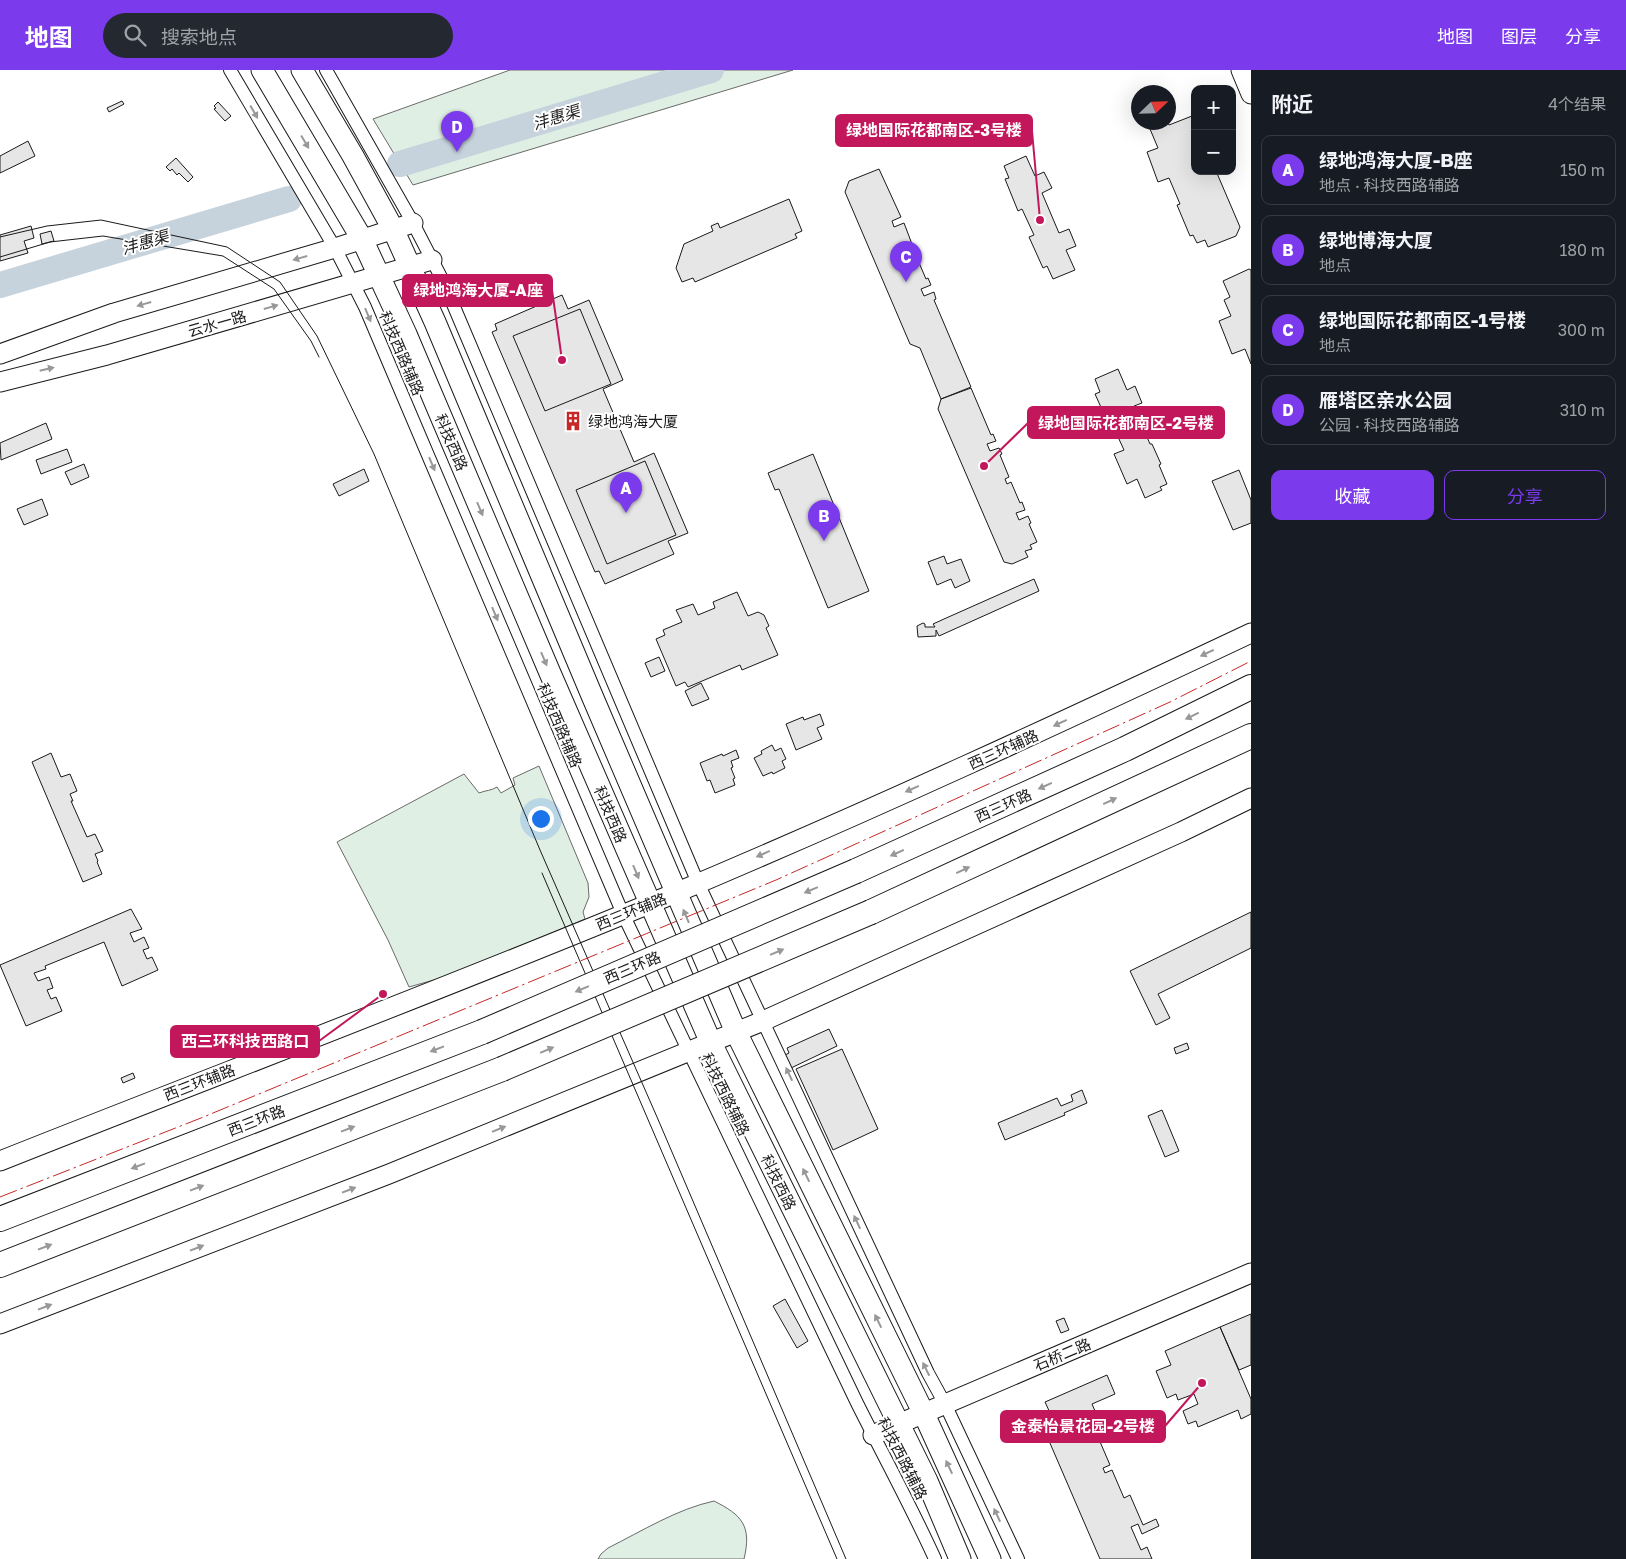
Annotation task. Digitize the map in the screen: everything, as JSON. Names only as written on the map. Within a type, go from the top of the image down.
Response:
[{"type":"highway","name":"西三环路","points":[[0,1219],[482,1032],[856,872],[1124,749],[1251,687]]},
{"type":"highway","points":[[0,1265],[502,1069],[871,912],[1251,736]]},
{"type":"main road","name":"科技西路","points":[[262,70],[362,239],[379,275],[406,334],[649,904],[711,1043],[926,1480],[960,1559]]},
{"type":"main road","name":"科技西路","points":[[302,70],[354,156],[393,230],[436,322],[593,698],[736,1032],[924,1414],[990,1558]]},
{"type":"main road","points":[[1241,70],[1251,94]]},
{"type":"main road","points":[[0,354],[114,313],[413,223]]},
{"type":"main road","name":"云水一路","points":[[0,382],[107,356],[432,260]]},
{"type":"main road","name":"西三环辅路","points":[[0,1160],[649,904],[1007,748],[1251,633]]},
{"type":"main road","points":[[0,1324],[389,1174],[764,1021],[1172,836],[1251,798]]},
{"type":"main road","name":"石桥二路","points":[[873,1435],[1251,1273]]},
{"type":"street","name":"科技西路辅路","points":[[230,70],[335,248],[365,308],[623,914],[873,1435],[935,1559]]},
{"type":"street","points":[[326,70],[413,223],[450,297],[698,883],[928,1373],[945,1404],[1018,1559]]},
{"type":"green space","points":[[510,70],[793,70],[413,185],[373,119]]},
{"type":"green space","points":[[539,766],[588,883],[589,897],[583,912],[585,919],[448,976],[409,987],[388,940],[337,842],[464,774],[479,793],[497,787],[501,793],[515,785],[513,778]]},
{"type":"green space","points":[[714,1501],[732,1511],[742,1523],[747,1538],[744,1559],[598,1559],[608,1548],[660,1521],[687,1509]]},
{"type":"building","points":[[122,101],[124,104],[109,112],[107,108]]},
{"type":"building","points":[[218,102],[231,116],[225,121],[214,109]]},
{"type":"building","points":[[1191,116],[1191,175],[1218,175],[1240,227],[1236,236],[1208,247],[1205,240],[1197,243],[1193,235],[1190,236],[1177,205],[1180,204],[1169,178],[1158,182],[1147,152],[1158,148],[1150,130],[1176,130],[1176,122]]},
{"type":"building","points":[[28,141],[35,156],[0,173],[0,156]]},
{"type":"building","points":[[1026,156],[1035,176],[1044,172],[1052,188],[1042,193],[1059,233],[1069,229],[1076,246],[1066,250],[1075,270],[1053,279],[1047,266],[1043,268],[1029,237],[1034,235],[1022,209],[1018,211],[1005,179],[1009,178],[1004,166]]},
{"type":"building","points":[[176,158],[193,177],[188,182],[179,173],[177,175],[172,169],[170,171],[166,167]]},
{"type":"building","points":[[879,169],[901,217],[892,221],[894,227],[904,223],[915,252],[909,255],[911,260],[917,258],[926,279],[928,278],[931,285],[921,289],[924,296],[934,292],[936,299],[934,300],[971,387],[941,399],[920,348],[910,344],[845,192],[849,181]]},
{"type":"building","points":[[789,199],[802,231],[795,234],[797,238],[695,282],[693,278],[682,282],[676,268],[684,244],[713,231],[711,226],[718,223],[720,228]]},
{"type":"building","points":[[31,226],[34,238],[24,241],[28,253],[0,261],[0,235]]},
{"type":"building","points":[[51,231],[54,241],[42,244],[40,234]]},
{"type":"building","points":[[1249,269],[1251,270],[1251,364],[1245,349],[1232,354],[1219,321],[1231,316],[1224,300],[1230,297],[1223,281]]},
{"type":"building","name":"绿地鸿海大厦","points":[[562,295],[568,309],[589,300],[623,380],[603,389],[634,462],[654,453],[688,533],[668,541],[674,554],[605,584],[599,571],[595,572],[492,332],[497,330],[495,324]]},
{"type":"building","points":[[580,309],[611,384],[545,411],[513,336]]},
{"type":"building","points":[[1118,369],[1127,390],[1135,386],[1142,403],[1134,406],[1139,419],[1135,421],[1137,425],[1141,423],[1150,444],[1152,444],[1167,484],[1160,487],[1162,490],[1145,498],[1137,479],[1127,484],[1114,454],[1124,450],[1112,424],[1109,425],[1095,394],[1100,392],[1095,379]]},
{"type":"building","points":[[971,388],[991,435],[993,434],[996,441],[987,444],[990,451],[999,448],[1009,477],[1005,479],[1007,484],[1011,482],[1025,510],[1016,513],[1019,520],[1028,516],[1031,523],[1029,524],[1037,542],[1030,545],[1032,549],[1025,551],[1028,557],[1012,564],[1004,562],[938,409],[941,399]]},
{"type":"building","points":[[46,423],[52,439],[1,460],[0,443]]},
{"type":"building","points":[[67,449],[72,462],[41,474],[36,460]]},
{"type":"building","points":[[813,454],[869,591],[828,608],[779,489],[775,490],[768,473]]},
{"type":"building","points":[[645,461],[676,535],[607,564],[576,490]]},
{"type":"building","points":[[84,464],[89,477],[71,485],[65,472]]},
{"type":"building","points":[[364,469],[369,481],[339,496],[333,484]]},
{"type":"building","points":[[1239,470],[1251,500],[1251,523],[1233,530],[1212,481]]},
{"type":"building","points":[[42,499],[48,515],[24,525],[17,509]]},
{"type":"building","points":[[944,556],[947,564],[961,559],[970,581],[955,588],[951,579],[937,585],[928,562]]},
{"type":"building","points":[[1034,579],[1039,591],[939,636],[936,630],[936,636],[918,637],[917,626],[923,623],[925,627],[935,627],[933,624]]},
{"type":"building","points":[[737,592],[748,616],[758,612],[764,615],[769,626],[766,628],[778,655],[742,670],[740,665],[688,687],[685,682],[676,686],[656,639],[665,635],[663,630],[682,622],[676,610],[693,604],[698,615],[715,608],[713,602]]},
{"type":"building","points":[[659,657],[665,671],[651,677],[645,663]]},
{"type":"building","points":[[701,683],[709,699],[692,706],[685,691]]},
{"type":"building","points":[[820,714],[824,725],[817,728],[822,739],[796,750],[786,724],[803,717],[804,720]]},
{"type":"building","points":[[772,745],[775,751],[781,748],[786,759],[782,761],[785,768],[773,774],[772,772],[763,776],[754,758],[762,754],[761,751]]},
{"type":"building","points":[[736,750],[739,758],[731,761],[735,785],[715,793],[710,780],[707,781],[700,763]]},
{"type":"building","points":[[51,753],[61,777],[70,774],[77,791],[70,794],[73,801],[71,801],[87,837],[95,834],[103,851],[95,854],[102,874],[83,882],[32,762]]},
{"type":"building","points":[[131,909],[142,929],[130,933],[134,942],[144,937],[149,948],[143,950],[147,959],[152,957],[158,970],[122,986],[104,942],[45,966],[46,969],[34,973],[38,981],[49,977],[53,988],[47,990],[51,999],[56,997],[62,1011],[26,1026],[0,965]]},
{"type":"building","points":[[1251,912],[1251,948],[1158,994],[1170,1018],[1156,1025],[1130,971]]},
{"type":"building","points":[[829,1029],[837,1046],[791,1068],[785,1055],[789,1053],[787,1048]]},
{"type":"building","points":[[1187,1043],[1189,1049],[1176,1054],[1174,1048]]},
{"type":"building","points":[[842,1049],[878,1129],[833,1150],[796,1069]]},
{"type":"building","points":[[133,1073],[135,1078],[123,1083],[121,1078]]},
{"type":"building","points":[[1082,1090],[1087,1103],[1064,1113],[1065,1115],[1005,1140],[998,1123],[1057,1098],[1061,1106],[1073,1101],[1071,1095]]},
{"type":"building","points":[[1162,1110],[1179,1151],[1165,1157],[1148,1116]]},
{"type":"building","points":[[785,1299],[808,1341],[797,1348],[773,1306]]},
{"type":"building","points":[[1251,1314],[1251,1365],[1239,1370],[1220,1327]]},
{"type":"building","points":[[1064,1318],[1069,1330],[1061,1333],[1056,1321]]},
{"type":"building","points":[[1220,1327],[1251,1399],[1251,1414],[1241,1419],[1238,1410],[1198,1427],[1196,1421],[1188,1424],[1183,1411],[1198,1404],[1194,1394],[1178,1400],[1176,1394],[1167,1398],[1156,1371],[1171,1365],[1165,1351]]},
{"type":"building","points":[[1107,1375],[1115,1394],[1092,1404],[1105,1434],[1098,1437],[1110,1465],[1103,1468],[1105,1473],[1112,1470],[1124,1498],[1130,1495],[1143,1525],[1156,1519],[1159,1526],[1142,1534],[1138,1524],[1131,1527],[1141,1550],[1147,1547],[1152,1559],[1100,1559],[1040,1420],[1051,1415],[1045,1402]]},
{"type":"waterway","name":"沣惠渠","points":[[400,164],[711,70]]},
{"type":"waterway","name":"沣惠渠","points":[[0,285],[289,199]]},
{"type":"tram line","points":[[0,237],[47,226],[101,220],[227,247],[280,282],[317,336],[374,454],[540,850],[657,1117],[846,1559]]},
{"type":"tram line","points":[[0,257],[50,242],[103,236],[223,256],[274,289],[311,341],[319,357]]},
{"type":"tram line","points":[[542,873],[837,1559]]},
{"type":"power","points":[[0,1197],[201,1118],[776,880],[1170,702],[1251,661]]},
{"type":"place","name":"雁塔区亲水公园","points":[[457,152]]},
{"type":"place","name":"绿地国际花都南区-3号楼","points":[[1040,220]]},
{"type":"place","name":"绿地国际花都南区-1号楼","points":[[906,282]]},
{"type":"place","name":"绿地鸿海大厦-A座","points":[[562,360]]},
{"type":"place","name":"绿地鸿海大厦","points":[[573,421]]},
{"type":"place","name":"绿地国际花都南区-2号楼","points":[[984,466]]},
{"type":"place","name":"绿地鸿海大厦-B座","points":[[626,513]]},
{"type":"place","name":"绿地博海大厦","points":[[824,541]]},
{"type":"place","name":"西三环科技西路口","points":[[383,994]]},
{"type":"place","name":"金泰怡景花园-2号楼","points":[[1202,1383]]}]
